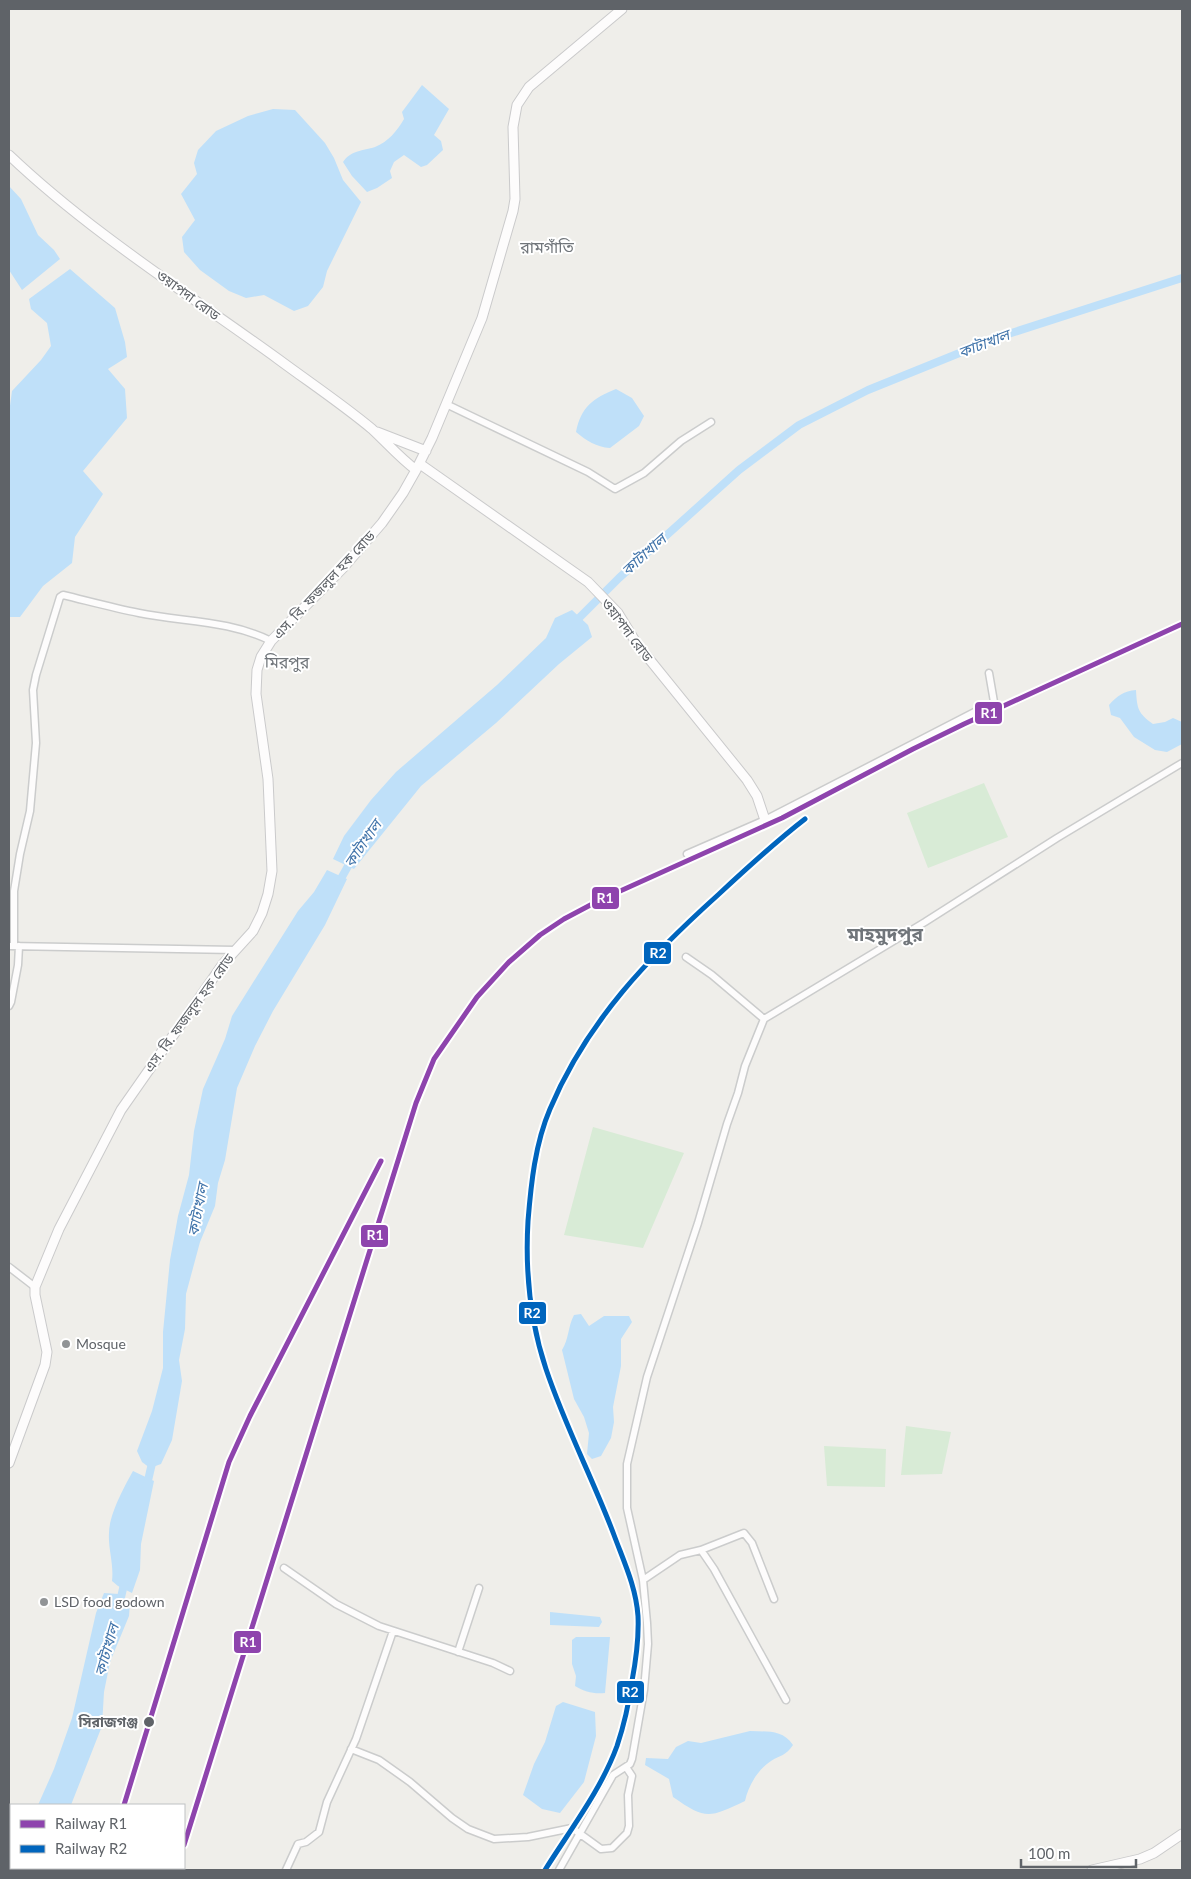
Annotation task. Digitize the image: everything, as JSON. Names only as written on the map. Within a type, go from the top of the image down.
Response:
[{"type":"main road","name":"এস. বি. ফজলুল হক রোড","points":[[9,1463],[45,1365],[47,1352],[35,1296],[36,1287],[59,1230],[121,1110],[234,950],[246,941],[254,931],[268,894],[272,871],[268,779],[256,694],[256,670],[261,657],[271,641],[344,568],[382,523],[403,493],[426,451],[482,318],[513,211],[515,199],[513,126],[517,105],[529,87],[622,9]]},
{"type":"main road","name":"ওয়াপদা রোড","points":[[9,155],[30,176],[89,223],[279,360],[372,430],[404,461],[418,467],[588,582],[618,613],[637,644],[753,789],[765,820]]},
{"type":"main road","name":"ওয়াপদা রোড","points":[[372,430],[426,451]]},
{"type":"main road","points":[[1092,1870],[1154,1853],[1182,1834]]},
{"type":"street","points":[[446,404],[588,472],[615,489],[644,472],[681,441],[711,422]]},
{"type":"street","points":[[9,1006],[18,965],[14,946],[14,891],[30,812],[36,743],[33,690],[60,597],[69,597],[139,614],[232,626],[258,634],[271,641]]},
{"type":"street","points":[[687,854],[765,820],[882,758],[994,702],[989,673]]},
{"type":"street","points":[[559,1870],[613,1775],[626,1767],[632,1759],[644,1690],[648,1644],[644,1580],[628,1508],[627,1464],[647,1377],[698,1224],[738,1093],[744,1066],[764,1018],[925,922],[1057,838],[1182,763]]},
{"type":"street","points":[[14,946],[234,950]]},
{"type":"street","points":[[686,956],[764,1018]]},
{"type":"street","points":[[9,1268],[36,1287]]},
{"type":"street","points":[[644,1580],[680,1556],[744,1533],[752,1543],[774,1599]]},
{"type":"street","points":[[701,1550],[714,1569],[786,1700]]},
{"type":"street","points":[[284,1568],[336,1604],[379,1626],[510,1671]]},
{"type":"street","points":[[458,1652],[479,1588]]},
{"type":"street","points":[[286,1870],[298,1844],[306,1842],[318,1832],[327,1802],[351,1749],[382,1668],[392,1631]]},
{"type":"street","points":[[351,1749],[379,1760],[410,1782],[438,1808],[468,1829],[494,1838],[528,1837],[572,1828],[601,1849],[612,1848],[627,1833],[629,1826],[628,1795],[632,1776],[626,1767]]},
{"type":"green space","points":[[984,783],[1008,837],[928,868],[907,813]]},
{"type":"green space","points":[[593,1127],[684,1153],[643,1248],[564,1235]]},
{"type":"green space","points":[[906,1426],[951,1432],[942,1474],[901,1475]]},
{"type":"green space","points":[[824,1446],[886,1449],[885,1487],[827,1486]]},
{"type":"water","points":[[422,85],[449,109],[434,135],[441,141],[443,150],[427,165],[421,167],[404,155],[394,162],[390,171],[392,178],[367,192],[352,176],[343,162],[353,153],[375,147],[392,136],[404,119],[402,112]]},
{"type":"water","points":[[273,109],[295,110],[325,143],[334,158],[343,180],[361,202],[327,271],[323,287],[308,306],[294,311],[264,295],[246,298],[229,291],[200,270],[184,252],[182,237],[195,220],[181,194],[197,174],[194,163],[198,150],[216,131],[248,116]]},
{"type":"water","points":[[9,186],[21,199],[38,235],[54,250],[60,259],[22,290],[9,270]]},
{"type":"water","points":[[70,269],[115,308],[125,342],[127,357],[108,369],[125,389],[127,418],[83,471],[103,494],[75,537],[72,563],[43,586],[20,617],[9,617],[9,413],[12,391],[41,360],[51,346],[47,323],[31,309],[29,299]]},
{"type":"water","points":[[616,389],[632,398],[644,416],[639,426],[610,448],[596,445],[576,432],[578,423],[589,404]]},
{"type":"water","points":[[572,610],[588,625],[592,637],[559,664],[496,723],[421,786],[354,869],[333,859],[344,836],[371,800],[396,772],[497,685],[546,638],[555,618]]},
{"type":"water","points":[[1136,690],[1139,710],[1153,724],[1165,722],[1173,718],[1182,722],[1182,744],[1167,752],[1155,750],[1134,737],[1120,718],[1111,715],[1109,705],[1112,702],[1124,693]]},
{"type":"water","points":[[327,870],[347,879],[325,925],[273,1011],[237,1088],[215,1206],[200,1242],[186,1294],[185,1329],[179,1360],[182,1381],[172,1440],[161,1464],[150,1468],[142,1462],[137,1451],[152,1411],[163,1368],[163,1332],[170,1260],[178,1216],[189,1175],[194,1131],[203,1089],[225,1039],[232,1016],[298,911],[314,892]]},
{"type":"water","points":[[581,1314],[589,1326],[604,1316],[629,1316],[632,1322],[621,1339],[621,1366],[613,1407],[614,1422],[611,1438],[601,1456],[592,1459],[587,1454],[589,1433],[584,1417],[574,1399],[562,1350],[574,1315]]},
{"type":"water","points":[[133,1471],[154,1481],[141,1544],[140,1570],[132,1593],[112,1581],[109,1539],[111,1518],[121,1493]]},
{"type":"water","points":[[104,1593],[119,1594],[130,1602],[129,1616],[110,1662],[104,1692],[102,1726],[71,1804],[38,1804],[54,1769],[72,1718],[96,1613]]},
{"type":"water","points":[[550,1612],[600,1617],[602,1622],[599,1627],[550,1625]]},
{"type":"water","points":[[576,1637],[610,1637],[605,1693],[589,1692],[575,1686],[576,1676],[572,1664],[572,1640]]},
{"type":"water","points":[[563,1702],[595,1712],[596,1736],[584,1782],[560,1813],[542,1809],[523,1795],[534,1764],[545,1742],[556,1706]]},
{"type":"water","points":[[750,1731],[779,1734],[784,1736],[793,1745],[785,1753],[761,1769],[748,1790],[745,1801],[723,1811],[708,1814],[693,1810],[673,1797],[669,1779],[645,1765],[646,1758],[668,1759],[676,1747],[688,1741],[701,1743]]},
{"type":"water","points":[[10,1854],[10,1869],[40,1869],[9,1870]]},
{"type":"waterway","name":"কাটাখাল","points":[[573,624],[619,578],[739,470],[799,425],[868,390],[999,337],[1182,278]]},
{"type":"waterway","name":"কাটাখাল","points":[[338,884],[352,859]]},
{"type":"waterway","name":"কাটাখাল","points":[[146,1489],[153,1459]]},
{"type":"waterway","name":"কাটাখাল","points":[[119,1606],[125,1580]]},
{"type":"rail line","name":"R1","points":[[185,1842],[416,1103],[434,1059],[477,997],[509,962],[540,935],[564,919],[598,901],[782,818],[964,724],[1182,624]]},
{"type":"rail line","name":"R2","points":[[545,1870],[594,1794],[617,1746],[624,1722],[636,1657],[638,1616],[635,1595],[629,1575],[546,1369],[532,1315],[528,1278],[527,1240],[532,1179],[537,1150],[545,1122],[565,1077],[582,1047],[622,992],[693,918],[761,855],[805,819]]},
{"type":"rail line","name":"R1","points":[[124,1804],[229,1462],[250,1416],[381,1161]]},
{"type":"place","name":"Mosque","points":[[66,1344]]},
{"type":"place","name":"LSD food godown","points":[[44,1602]]},
{"type":"place","name":"সিরাজগঞ্জ","points":[[149,1722]]},
{"type":"district","name":"রামগাঁতি","points":[[547,247]]},
{"type":"district","name":"মিরপুর","points":[[287,662]]},
{"type":"district","name":"মাহমুদপুর","points":[[885,934]]}]
